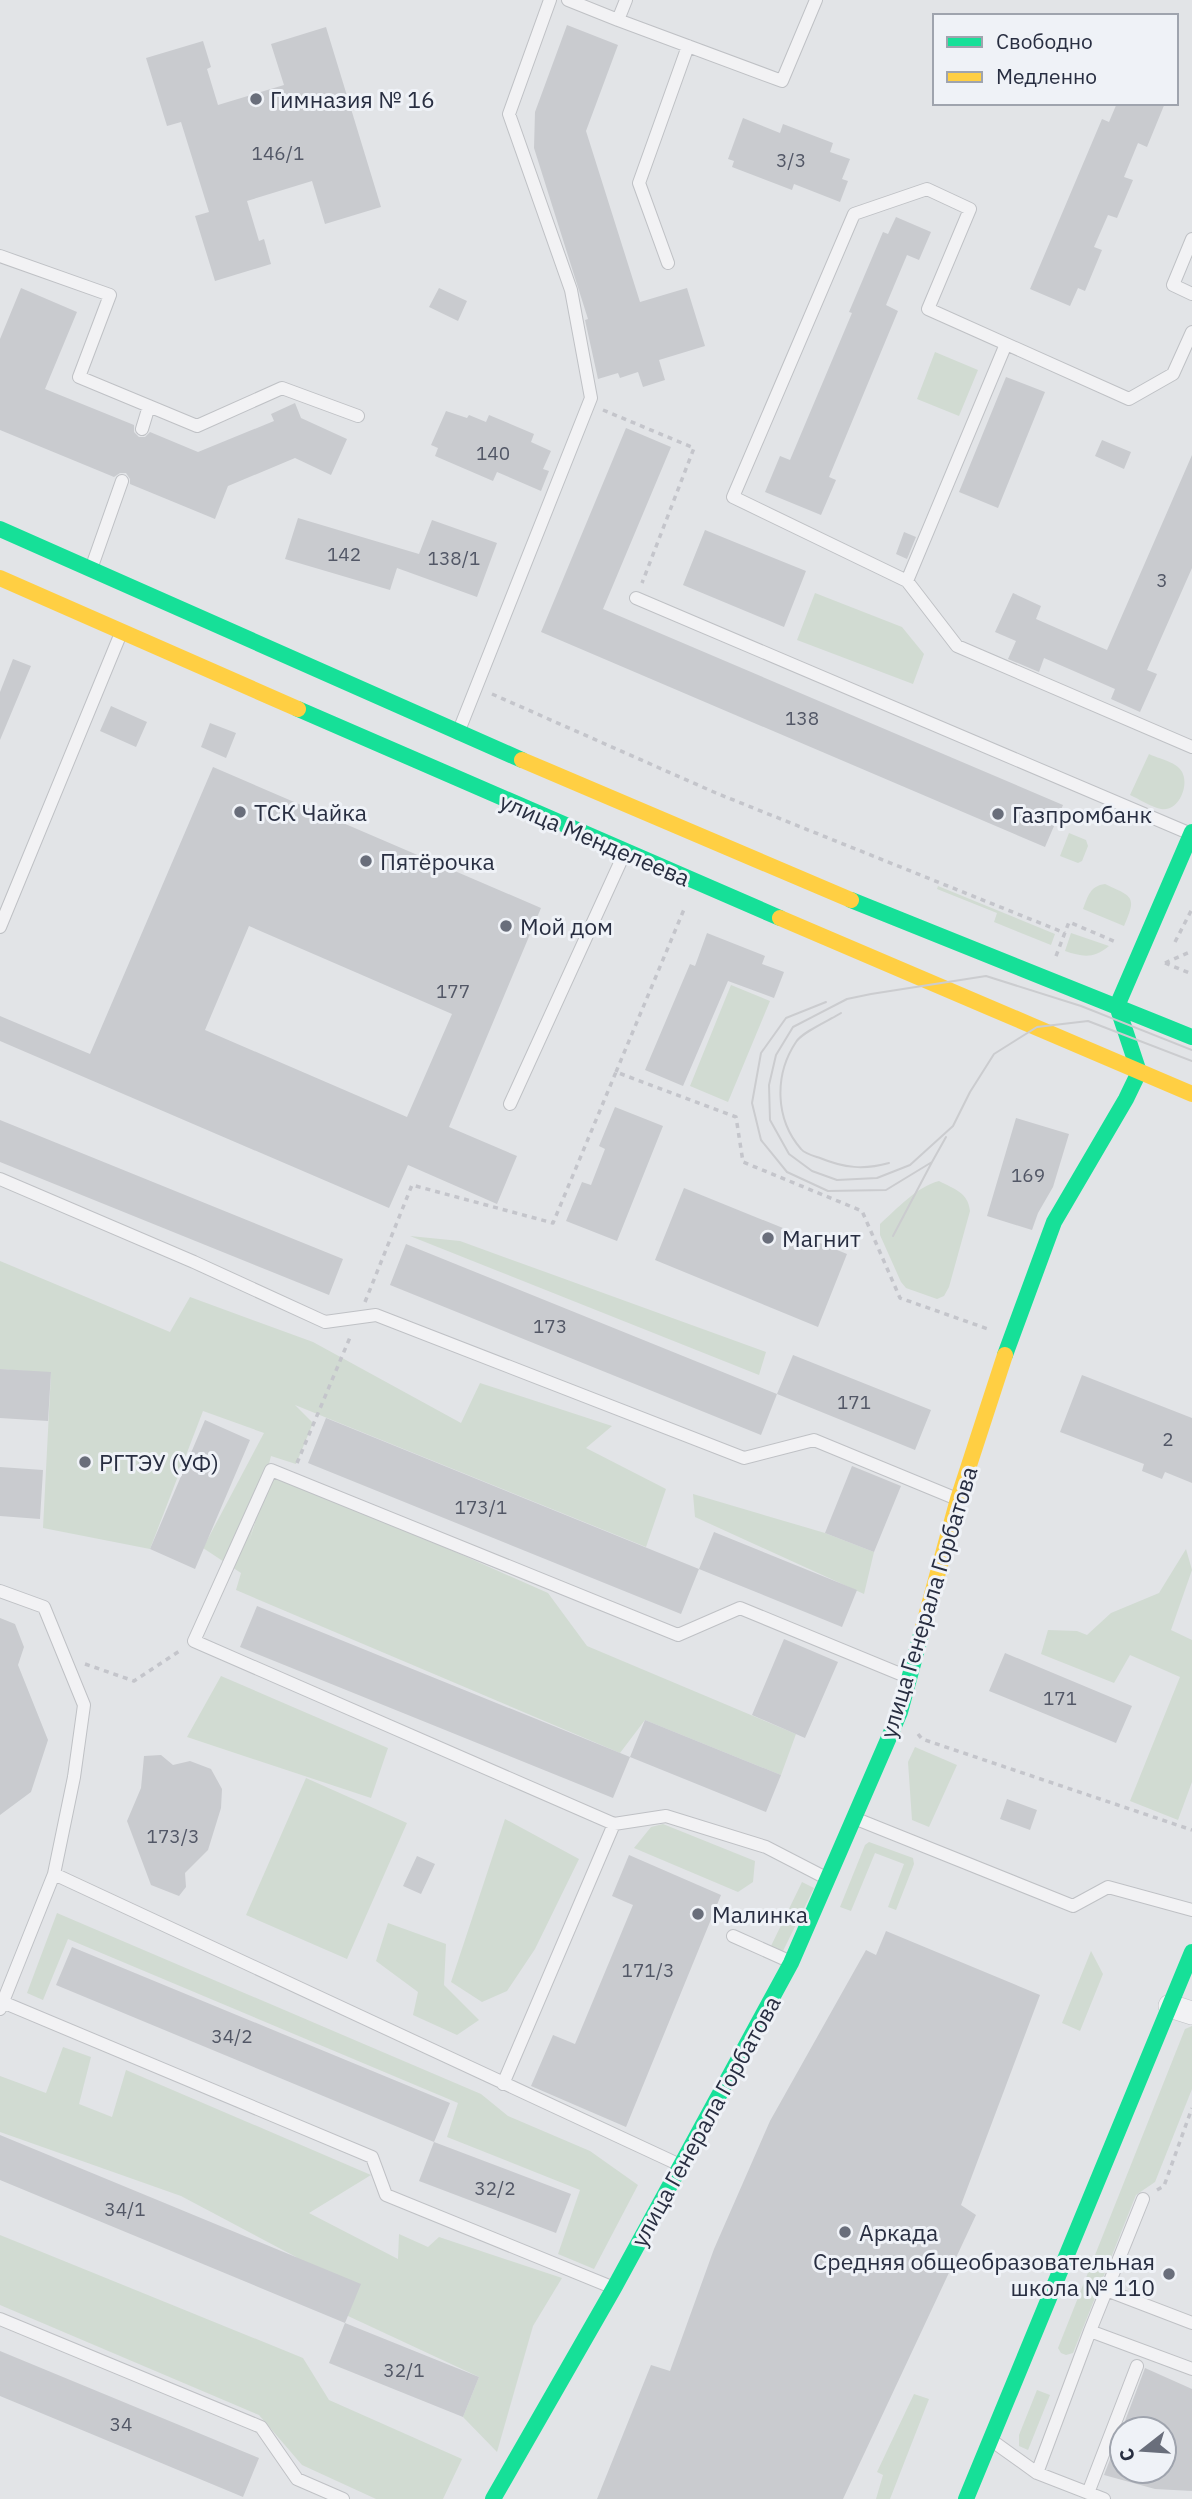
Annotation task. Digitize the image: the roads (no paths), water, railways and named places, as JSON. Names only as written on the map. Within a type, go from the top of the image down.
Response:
[{"type":"main road","name":"улица Менделеева","points":[[0,529],[458,733],[920,930],[1192,1037]]},
{"type":"main road","name":"улица Менделеева","points":[[0,578],[626,852],[1192,1094]]},
{"type":"main road","points":[[1139,1072],[1117,1006],[1191,833]]},
{"type":"main road","name":"улица Генерала Горбатова","points":[[493,2499],[614,2288],[791,1963],[900,1712],[958,1499],[1011,1337],[1054,1222],[1139,1072]]},
{"type":"main road","points":[[966,2499],[1192,1952]]},
{"type":"street","points":[[1170,2006],[1192,2013]]},
{"type":"lane","points":[[458,733],[591,398],[571,290],[509,114],[550,0]]},
{"type":"lane","points":[[568,0],[782,81],[816,0]]},
{"type":"lane","points":[[618,20],[626,0]]},
{"type":"lane","points":[[668,263],[639,183],[688,46]]},
{"type":"lane","points":[[1192,332],[1172,374],[1129,398],[928,309],[970,209],[927,189],[854,214],[733,497],[907,581],[957,646],[1192,747]]},
{"type":"lane","points":[[1192,239],[1173,285],[1192,294]]},
{"type":"lane","points":[[0,256],[110,295],[79,377],[197,426],[282,388],[358,415]]},
{"type":"lane","points":[[907,581],[1006,344]]},
{"type":"lane","points":[[142,429],[149,406]]},
{"type":"lane","points":[[90,570],[122,481]]},
{"type":"lane","points":[[636,598],[1191,833]]},
{"type":"lane","points":[[0,927],[121,631]]},
{"type":"lane","points":[[510,1104],[626,852]]},
{"type":"lane","points":[[0,1180],[194,1262],[325,1322],[376,1315],[744,1458],[814,1440],[958,1499]]},
{"type":"lane","points":[[828,1879],[766,1847],[666,1816],[614,1824],[194,1641],[271,1470],[678,1635],[740,1608],[910,1678]]},
{"type":"lane","points":[[0,1591],[44,1607],[83,1705],[74,1777],[54,1874],[1,2004],[372,2157],[386,2195],[614,2288]]},
{"type":"lane","points":[[854,1818],[1073,1906],[1108,1887],[1192,1910]]},
{"type":"lane","points":[[503,2084],[614,1824]]},
{"type":"lane","points":[[54,1874],[680,2165]]},
{"type":"lane","points":[[733,1936],[791,1963]]},
{"type":"lane","points":[[1037,2473],[1143,2199]]},
{"type":"lane","points":[[1106,2290],[1192,2323]]},
{"type":"lane","points":[[0,2319],[261,2427],[297,2479],[343,2499]]},
{"type":"lane","points":[[1090,2331],[1192,2369]]},
{"type":"lane","points":[[1088,2493],[1137,2366]]},
{"type":"lane","points":[[990,2440],[1037,2473],[1104,2499]]},
{"type":"tram line","points":[[1192,1050],[1081,1006],[986,976],[871,994],[847,999],[793,1027],[776,1055],[769,1085],[770,1120],[789,1154],[812,1171],[837,1180],[877,1178],[910,1165],[953,1126],[994,1054],[1037,1027],[1088,1021],[1192,1061]]},
{"type":"tram line","points":[[826,1002],[786,1018],[761,1053],[752,1103],[761,1140],[787,1172],[828,1191],[886,1190],[932,1162],[946,1137]]},
{"type":"tram line","points":[[841,1013],[804,1034],[789,1055],[784,1068],[780,1097],[786,1124],[801,1149],[810,1155],[854,1167],[889,1163]]},
{"type":"tram line","points":[[893,1236],[932,1162]]},
{"type":"place","name":"Гимназия № 16","points":[[256,99]]},
{"type":"place","name":"ТСК Чайка","points":[[240,812]]},
{"type":"place","name":"Газпромбанк","points":[[998,814]]},
{"type":"place","name":"Пятёрочка","points":[[366,861]]},
{"type":"place","name":"Мой дом","points":[[506,926]]},
{"type":"place","name":"Магнит","points":[[768,1238]]},
{"type":"place","name":"РГТЭУ (УФ)","points":[[85,1462]]},
{"type":"place","name":"Малинка","points":[[698,1914]]},
{"type":"place","name":"Аркада","points":[[845,2232]]},
{"type":"place","name":"Средняя общеобразовательная школа № 110","points":[[1169,2274]]}]
